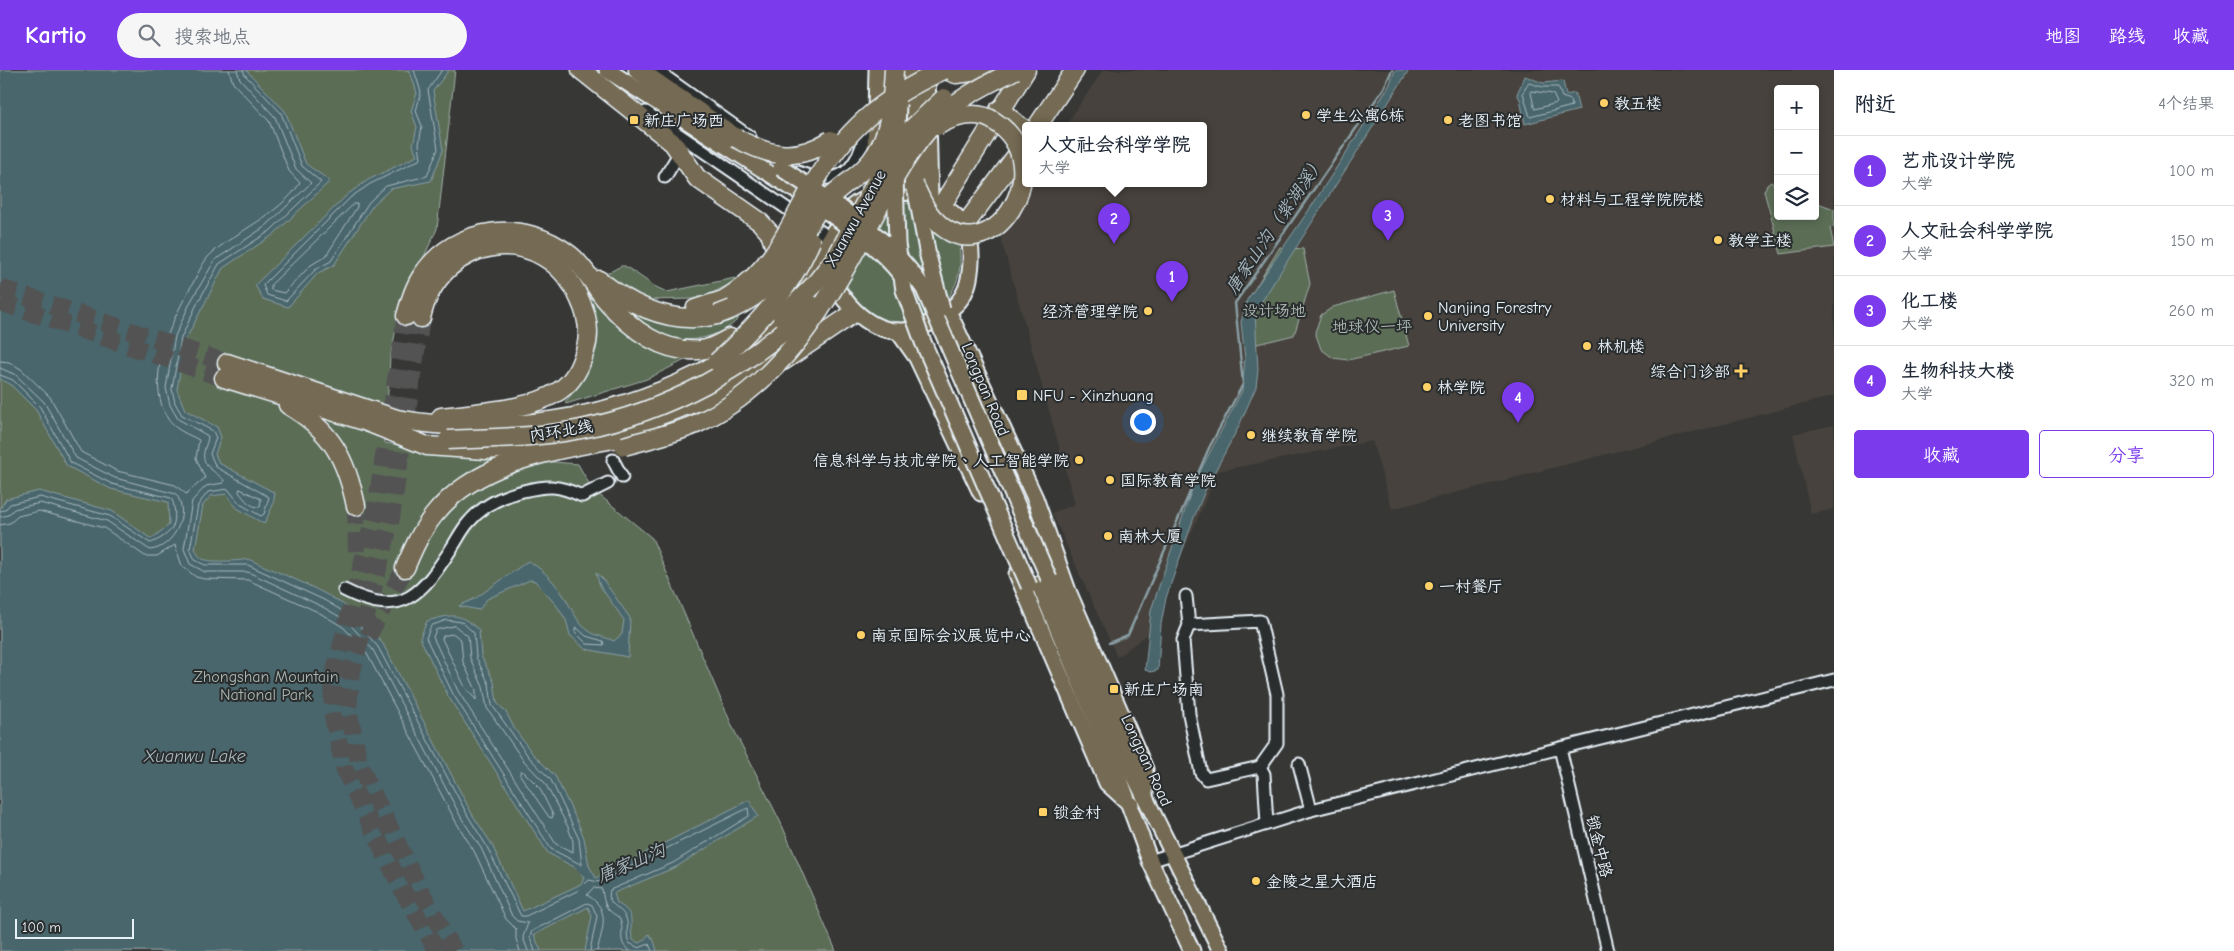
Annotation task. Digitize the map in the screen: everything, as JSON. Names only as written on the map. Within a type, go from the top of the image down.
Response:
[{"type":"highway","points":[[581,70],[673,143],[698,178],[765,226],[776,248],[782,294],[751,331],[717,362]]},
{"type":"highway","points":[[638,70],[736,138],[765,152],[796,155],[816,149],[871,110],[904,90],[945,70],[956,74],[989,70]]},
{"type":"highway","points":[[584,270],[624,299],[667,317],[684,319],[747,302],[776,277],[824,203],[857,177],[877,152],[891,115],[894,70]]},
{"type":"highway","points":[[912,70],[914,185],[933,219],[946,229],[962,236],[974,236],[994,229],[1006,218],[1014,206],[1022,180],[1021,157],[1013,138],[999,124],[986,116],[973,115],[954,118],[924,134]]},
{"type":"highway","name":"Xuanwu Avenue","points":[[717,362],[750,342],[799,302],[837,256],[888,159],[901,139],[946,96],[989,70]]},
{"type":"highway","name":"Xuanwu Avenue","points":[[851,259],[904,161],[924,134],[955,103],[1015,70]]},
{"type":"highway","points":[[936,203],[1026,70]]},
{"type":"highway","points":[[1040,122],[1074,70]]},
{"type":"highway","points":[[712,310],[722,300],[743,288],[766,265],[781,245],[824,166],[871,110]]},
{"type":"highway","points":[[999,110],[1022,128]]},
{"type":"highway","points":[[965,225],[1022,148]]},
{"type":"highway","points":[[773,306],[795,274],[808,249],[821,220],[824,203]]},
{"type":"highway","points":[[440,418],[533,403],[559,391],[569,383],[579,369],[586,348],[589,328],[575,287],[555,262],[530,250],[491,246],[469,253],[449,266],[433,287],[423,307],[413,318],[414,289],[434,260],[458,242],[482,233],[506,231],[542,239],[571,256],[619,315],[630,326],[654,341],[677,348],[699,349],[730,338]]},
{"type":"highway","points":[[338,398],[418,415],[440,418],[483,419],[547,413],[604,401],[666,378],[709,356],[773,306],[824,258]]},
{"type":"highway","points":[[540,456],[578,454],[624,446],[666,435],[695,424],[740,398],[778,364],[821,308],[851,259]]},
{"type":"highway","name":"内环北线","points":[[717,362],[677,384],[624,405],[547,422],[472,426],[420,423],[397,419],[338,398],[226,371],[268,393],[421,438],[448,440],[530,436],[581,429],[648,409],[689,392],[745,361],[788,330],[822,296],[851,259]]},
{"type":"highway","points":[[405,568],[426,525],[435,514],[458,492],[484,474],[540,456],[678,423],[704,411],[801,349],[854,312]]},
{"type":"highway","points":[[367,422],[427,446],[486,450],[548,445],[636,424],[668,413],[699,401],[801,349]]},
{"type":"highway","points":[[268,393],[305,415],[333,442],[347,469],[356,506]]},
{"type":"main road","name":"Longpan Road","points":[[607,70],[856,231],[888,260],[911,288],[924,310],[1123,768],[1145,797],[1221,951]]},
{"type":"main road","name":"Longpan Road","points":[[626,70],[859,220],[892,248],[912,271],[933,306],[1123,768],[1131,805],[1150,860],[1192,951]]},
{"type":"main road","points":[[876,196],[871,110],[877,70]]},
{"type":"main road","points":[[899,70],[894,194],[897,244],[904,290],[924,342],[1029,586],[1030,602]]},
{"type":"main road","points":[[927,70],[936,203]]},
{"type":"main road","points":[[914,185],[928,256],[955,350],[1054,575],[1068,591]]},
{"type":"main road","points":[[907,192],[936,203],[954,213],[965,225],[972,247],[970,275],[965,292],[957,304],[926,326],[898,331],[866,322],[854,312],[829,278],[824,258],[830,238],[848,210],[860,200],[907,192]]},
{"type":"main road","points":[[948,311],[1035,498],[1068,591],[1145,769],[1145,797]]},
{"type":"main road","points":[[898,331],[918,358],[1030,602],[1107,783],[1131,805]]},
{"type":"street","points":[[581,70],[679,134],[830,238]]},
{"type":"street","points":[[656,70],[848,210]]},
{"type":"street","points":[[798,172],[827,180],[838,177],[850,168],[858,158],[871,110]]},
{"type":"street","points":[[665,178],[677,157]]},
{"type":"street","points":[[613,460],[622,477]]},
{"type":"street","points":[[344,590],[362,599],[393,604],[404,601],[418,592],[432,578],[467,523],[493,502],[509,495],[560,486],[582,496],[608,483]]},
{"type":"street","points":[[1186,596],[1189,625],[1183,640],[1189,714],[1201,773],[1206,779],[1260,767],[1277,743],[1277,694],[1260,621],[1189,625]]},
{"type":"street","points":[[1150,860],[1311,810],[1834,680]]},
{"type":"street","name":"锁金中路","points":[[1557,749],[1573,835],[1603,951]]},
{"type":"street","name":"锁金中路","points":[[1557,749],[1608,951]]},
{"type":"street","points":[[1299,764],[1311,810]]},
{"type":"street","points":[[1260,767],[1264,774],[1266,824]]},
{"type":"shaded area","name":"Nanjing Forestry University","points":[[1103,70],[1834,70],[1834,396],[1392,509],[1372,441],[1218,471],[1148,634],[1117,657],[1052,513],[1075,504],[1000,235],[1026,187],[1207,187],[1207,122],[1068,122]]},
{"type":"shaded area","points":[[1834,425],[1834,509],[1811,514],[1793,434]]},
{"type":"green space","name":"Zhongshan Mountain National Park","points":[[0,70],[455,70],[437,229],[401,305],[390,358],[385,443],[445,453],[578,464],[592,489],[652,538],[733,728],[781,823],[836,951],[0,951]]},
{"type":"green space","points":[[1771,182],[1774,184],[1774,220],[1819,220],[1819,203],[1834,209],[1834,227],[1830,228],[1834,247],[1781,254],[1764,191]]},
{"type":"green space","points":[[903,203],[913,204],[958,242],[960,267],[954,289],[941,305],[925,316],[906,322],[886,320],[868,311],[850,292],[842,273],[843,265],[867,213]]},
{"type":"green space","name":"设计场地","points":[[1280,247],[1303,249],[1310,284],[1294,335],[1245,347],[1245,305]]},
{"type":"green space","points":[[621,266],[625,266],[656,287],[667,292],[735,278],[734,282],[710,294],[694,299],[649,300],[634,295],[604,275]]},
{"type":"green space","points":[[572,271],[587,285],[689,358],[647,379],[566,404],[565,402],[577,388],[591,360]]},
{"type":"green space","name":"地球仪一坪","points":[[1394,290],[1409,346],[1348,360],[1333,358],[1321,349],[1315,332],[1321,315],[1333,307]]},
{"type":"green space","points":[[611,297],[725,321],[739,318],[730,326],[707,337],[681,340],[668,338],[656,335],[645,329]]},
{"type":"water","name":"Xuanwu Lake","points":[[0,70],[246,70],[285,111],[306,164],[330,181],[273,235],[223,268],[185,341],[177,390],[185,410],[217,427],[221,437],[215,454],[219,463],[275,493],[273,505],[264,524],[237,508],[226,494],[211,496],[203,505],[195,549],[202,559],[210,561],[248,559],[330,596],[354,612],[366,623],[383,644],[472,814],[491,843],[523,911],[577,886],[582,883],[584,877],[574,867],[548,853],[448,696],[420,638],[427,621],[455,616],[466,620],[479,630],[481,656],[494,682],[497,703],[506,712],[514,728],[532,753],[555,776],[578,823],[584,838],[589,866],[596,878],[749,800],[758,816],[676,867],[614,893],[617,903],[630,916],[633,940],[639,943],[649,934],[654,941],[657,951],[585,951],[592,916],[588,907],[534,935],[541,951],[0,951],[0,509],[6,499],[39,491],[112,511],[151,539],[169,525],[168,502],[111,489],[67,466],[36,410],[10,384],[0,379]]},
{"type":"water","points":[[407,70],[449,70],[433,91],[443,150],[431,181],[390,189],[373,205],[334,265],[318,273],[288,307],[263,299],[255,285],[348,194],[368,180],[417,156],[413,145],[417,127],[411,111],[417,93],[411,74]]},
{"type":"water","points":[[1395,70],[1409,70],[1255,312],[1258,370],[1256,387],[1238,428],[1207,486],[1193,520],[1166,598],[1161,624],[1158,670],[1151,672],[1145,670],[1151,610],[1194,483],[1242,391],[1245,359],[1241,322],[1247,300],[1311,207],[1389,86]]},
{"type":"water","points":[[1525,76],[1543,83],[1563,81],[1566,95],[1575,93],[1579,110],[1525,124],[1520,99],[1517,94]]},
{"type":"water","points":[[528,561],[546,574],[556,585],[585,628],[594,634],[614,641],[622,634],[624,620],[600,586],[596,573],[602,578],[630,618],[628,657],[585,649],[570,635],[566,620],[557,606],[535,581],[530,580],[487,599],[479,610],[459,606],[476,598]]},
{"type":"waterway","name":"唐家山沟（紫湖溪）","points":[[1109,643],[1128,635],[1209,448],[1243,384],[1235,303],[1384,88],[1392,70]]},
{"type":"tunnel","points":[[0,288],[227,363]]},
{"type":"tunnel","points":[[0,302],[224,378]]},
{"type":"tunnel","points":[[406,316],[375,514],[334,675],[332,712],[345,771],[403,891],[437,951]]},
{"type":"tunnel","points":[[421,318],[391,518],[351,675],[348,709],[360,767],[420,890],[454,951]]},
{"type":"tunnel","points":[[356,506],[357,554]]},
{"type":"tunnel","points":[[368,636],[405,568]]},
{"type":"place","name":"教五楼","points":[[1604,103]]},
{"type":"place","name":"学生公寓6栋","points":[[1306,115]]},
{"type":"place","name":"新庄广场西","points":[[634,120]]},
{"type":"place","name":"老图书馆","points":[[1448,120]]},
{"type":"place","name":"材料与工程学院院楼","points":[[1550,199]]},
{"type":"place","name":"教学主楼","points":[[1718,240]]},
{"type":"place","name":"化工楼","points":[[1388,241]]},
{"type":"place","name":"人文社会科学学院","points":[[1114,244]]},
{"type":"place","name":"艺术设计学院","points":[[1172,302]]},
{"type":"place","name":"经济管理学院","points":[[1148,311]]},
{"type":"place","name":"Nanjing Forestry University","points":[[1428,316]]},
{"type":"place","name":"林机楼","points":[[1587,346]]},
{"type":"place","name":"综合门诊部","points":[[1741,371]]},
{"type":"place","name":"林学院","points":[[1427,387]]},
{"type":"place","name":"NFU - Xinzhuang","points":[[1022,395]]},
{"type":"place","name":"生物科技大楼","points":[[1518,423]]},
{"type":"place","name":"继续教育学院","points":[[1251,435]]},
{"type":"place","name":"信息科学与技术学院、人工智能学院","points":[[1079,460]]},
{"type":"place","name":"国际教育学院","points":[[1110,480]]},
{"type":"place","name":"南林大厦","points":[[1108,536]]},
{"type":"place","name":"一村餐厅","points":[[1429,586]]},
{"type":"place","name":"南京国际会议展览中心","points":[[861,635]]},
{"type":"place","name":"新庄广场南","points":[[1114,689]]},
{"type":"place","name":"锁金村","points":[[1043,812]]},
{"type":"place","name":"金陵之星大酒店","points":[[1256,881]]},
{"type":"water label","name":"唐家山沟","points":[[631,863]]}]
